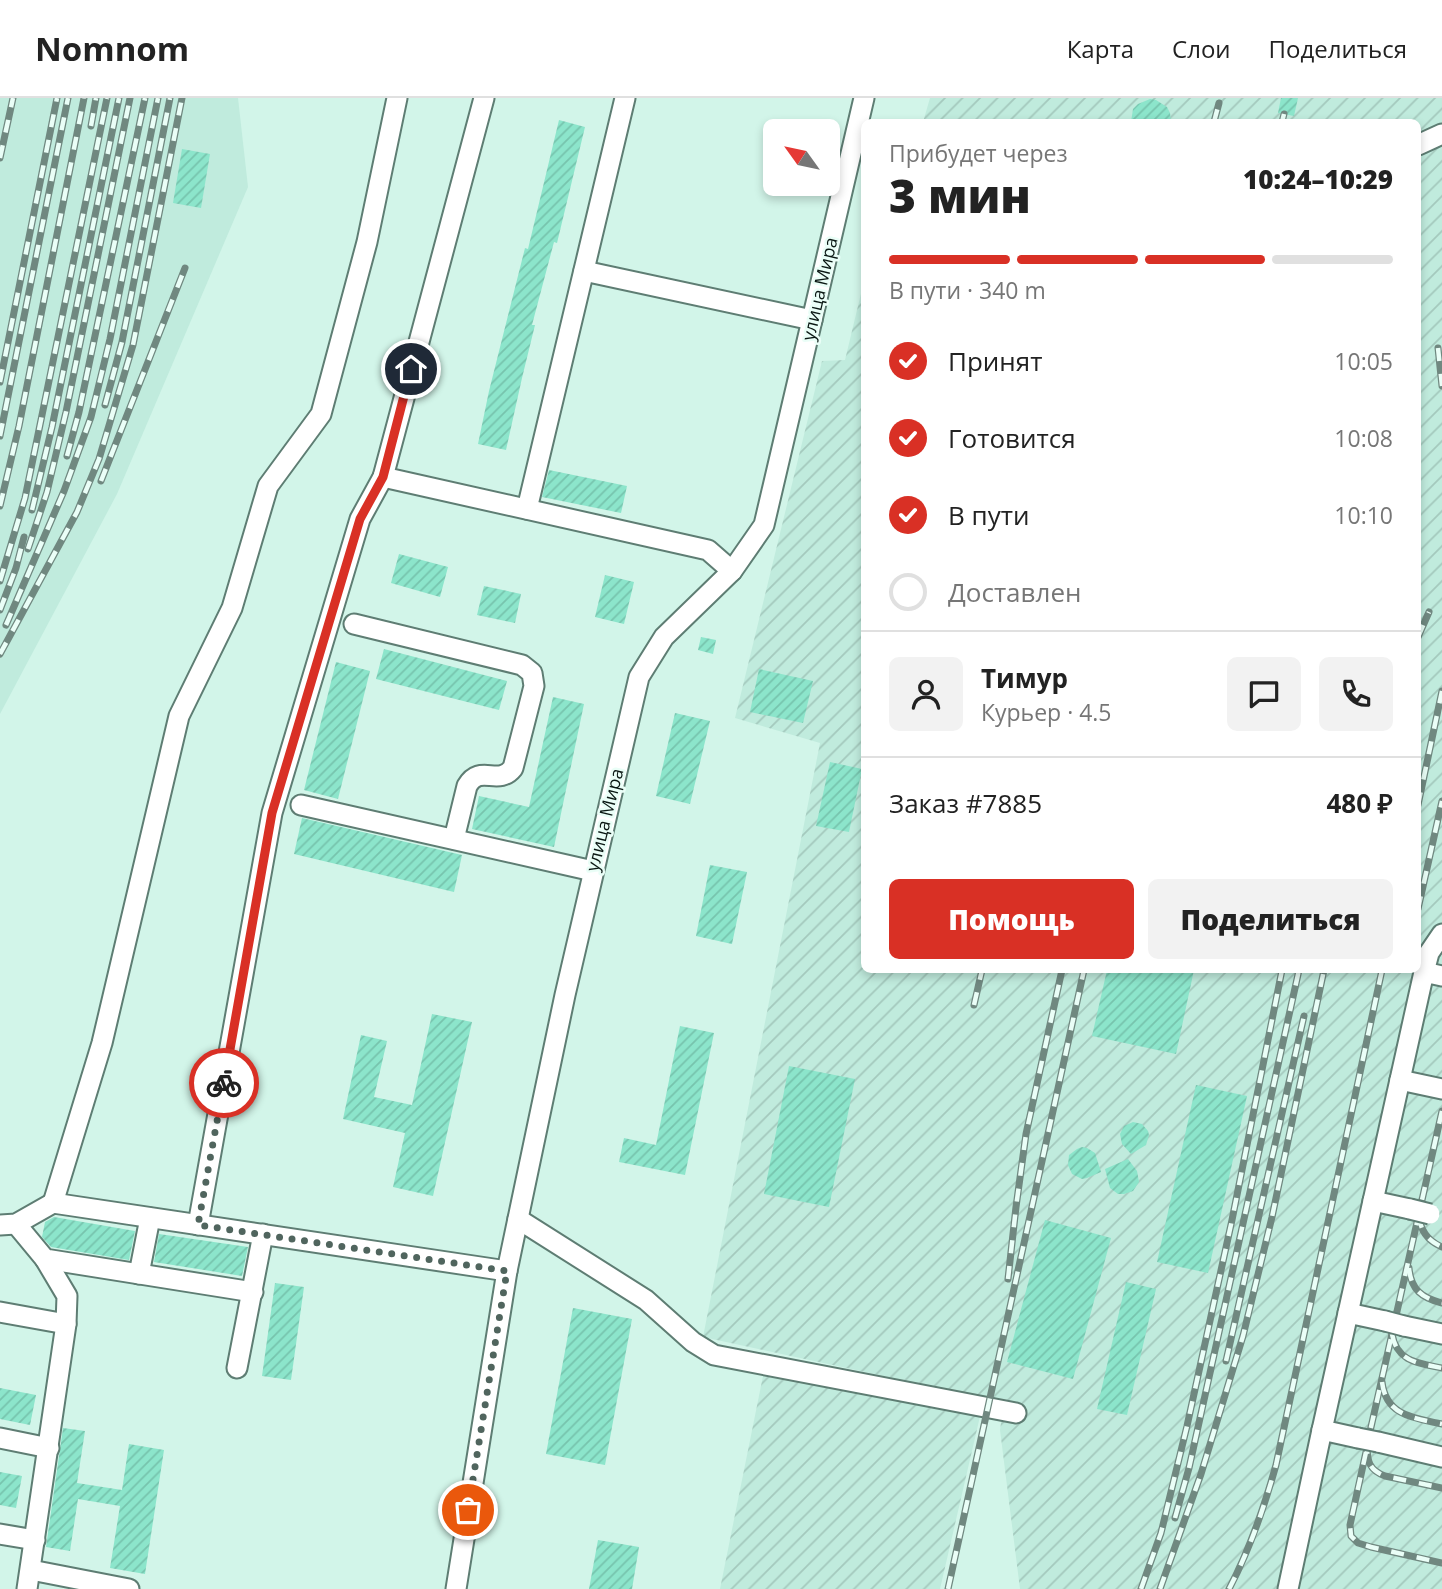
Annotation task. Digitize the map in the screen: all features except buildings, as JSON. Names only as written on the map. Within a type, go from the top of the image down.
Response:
[{"type":"street","points":[[53,1203],[102,1043],[179,716],[232,608],[268,486],[321,414],[367,242],[397,98]]},
{"type":"street","points":[[198,1225],[272,813],[360,519],[383,477],[484,98]]},
{"type":"street","points":[[527,509],[625,98]]},
{"type":"street","name":"улица Мира","points":[[456,1589],[507,1271],[593,871],[639,677],[664,638],[732,571],[764,525],[864,98]]},
{"type":"street","points":[[1421,144],[1442,134]]},
{"type":"street","points":[[584,271],[812,320]]},
{"type":"street","points":[[383,477],[708,550],[732,571]]},
{"type":"street","points":[[354,624],[522,665],[532,673],[534,686],[513,768],[508,775],[500,777],[479,774],[471,779],[454,839]]},
{"type":"street","points":[[301,805],[593,871]]},
{"type":"street","points":[[1288,1589],[1400,1080],[1433,974],[1429,953],[1442,934]]},
{"type":"street","points":[[1400,1080],[1440,1089]]},
{"type":"street","points":[[1373,1201],[1436,1215]]},
{"type":"street","points":[[129,1589],[29,1579],[66,1324],[66,1296],[45,1259],[8,1224],[53,1203],[507,1271]]},
{"type":"street","points":[[139,1274],[150,1218]]},
{"type":"street","points":[[518,1219],[646,1300],[693,1342],[714,1355],[1016,1413]]},
{"type":"street","points":[[237,1368],[263,1234]]},
{"type":"street","points":[[45,1259],[253,1292]]},
{"type":"street","points":[[0,1312],[66,1324]]},
{"type":"street","points":[[1348,1313],[1442,1334]]},
{"type":"street","points":[[1322,1430],[1442,1457]]},
{"type":"street","points":[[0,1438],[49,1448]]},
{"type":"street","points":[[0,1534],[35,1540]]},
{"type":"shaded area","points":[[0,98],[238,98],[248,187],[117,494],[0,714]]},
{"type":"shaded area","points":[[930,98],[1442,98],[1442,1589],[1020,1589],[1000,1430],[1004,1402],[703,1337],[820,743],[735,718],[822,361],[845,360],[861,293],[861,973],[1421,973],[1421,119],[924,119]]},
{"type":"shaded area","points":[[764,1371],[981,1412],[940,1589],[720,1589]]},
{"type":"railway","points":[[0,158],[13,98]]},
{"type":"railway","points":[[0,382],[57,98]]},
{"type":"railway","points":[[0,436],[68,98]]},
{"type":"railway","points":[[0,506],[19,426],[84,98]]},
{"type":"railway","points":[[91,126],[96,98]]},
{"type":"railway","points":[[0,581],[25,498],[107,98]]},
{"type":"railway","points":[[32,510],[52,427],[119,98]]},
{"type":"railway","points":[[28,549],[47,492],[66,412],[130,98]]},
{"type":"railway","points":[[67,456],[79,412],[145,98]]},
{"type":"railway","points":[[6,625],[64,491],[91,417],[110,339],[158,98]]},
{"type":"railway","points":[[105,405],[122,342],[170,98]]},
{"type":"railway","points":[[0,654],[77,512],[99,459],[133,345],[182,98]]},
{"type":"railway","points":[[1215,119],[1219,103]]},
{"type":"railway","points":[[1283,119],[1284,114]]},
{"type":"railway","points":[[101,481],[185,268]]},
{"type":"railway","points":[[1438,348],[1442,386]]},
{"type":"railway","points":[[0,610],[24,537]]},
{"type":"railway","points":[[1421,630],[1429,612]]},
{"type":"railway","points":[[1421,791],[1442,691]]},
{"type":"railway","points":[[1421,896],[1442,801]]},
{"type":"railway","points":[[974,1005],[981,973]]},
{"type":"railway","points":[[1008,1279],[1026,1134],[1061,973]]},
{"type":"railway","points":[[948,1589],[1083,973]]},
{"type":"railway","points":[[1141,1589],[1161,1533],[1187,1426],[1281,973]]},
{"type":"railway","points":[[1175,1518],[1189,1468],[1298,973]]},
{"type":"railway","points":[[1160,1589],[1201,1474],[1243,1336],[1272,1217],[1323,973]]},
{"type":"railway","points":[[1229,1589],[1256,1528],[1276,1465],[1381,973]]},
{"type":"railway","points":[[1226,1361],[1304,1016]]},
{"type":"railway","points":[[1442,1111],[1367,1445],[1370,1464],[1380,1474],[1442,1488]]},
{"type":"railway","points":[[1419,1215],[1426,1235],[1442,1247]]},
{"type":"railway","points":[[1409,1268],[1412,1282],[1419,1292],[1442,1303]]},
{"type":"railway","points":[[1392,1334],[1404,1356],[1442,1368]]},
{"type":"railway","points":[[1382,1382],[1389,1402],[1395,1409],[1412,1417],[1442,1424]]},
{"type":"railway","points":[[1366,1452],[1350,1525],[1351,1536],[1358,1543],[1371,1547],[1442,1563]]},
{"type":"way so far","points":[[224,1083],[198,1225],[507,1271],[468,1510]]},
{"type":"route","points":[[224,1083],[272,813],[360,519],[383,477],[411,369]]}]
